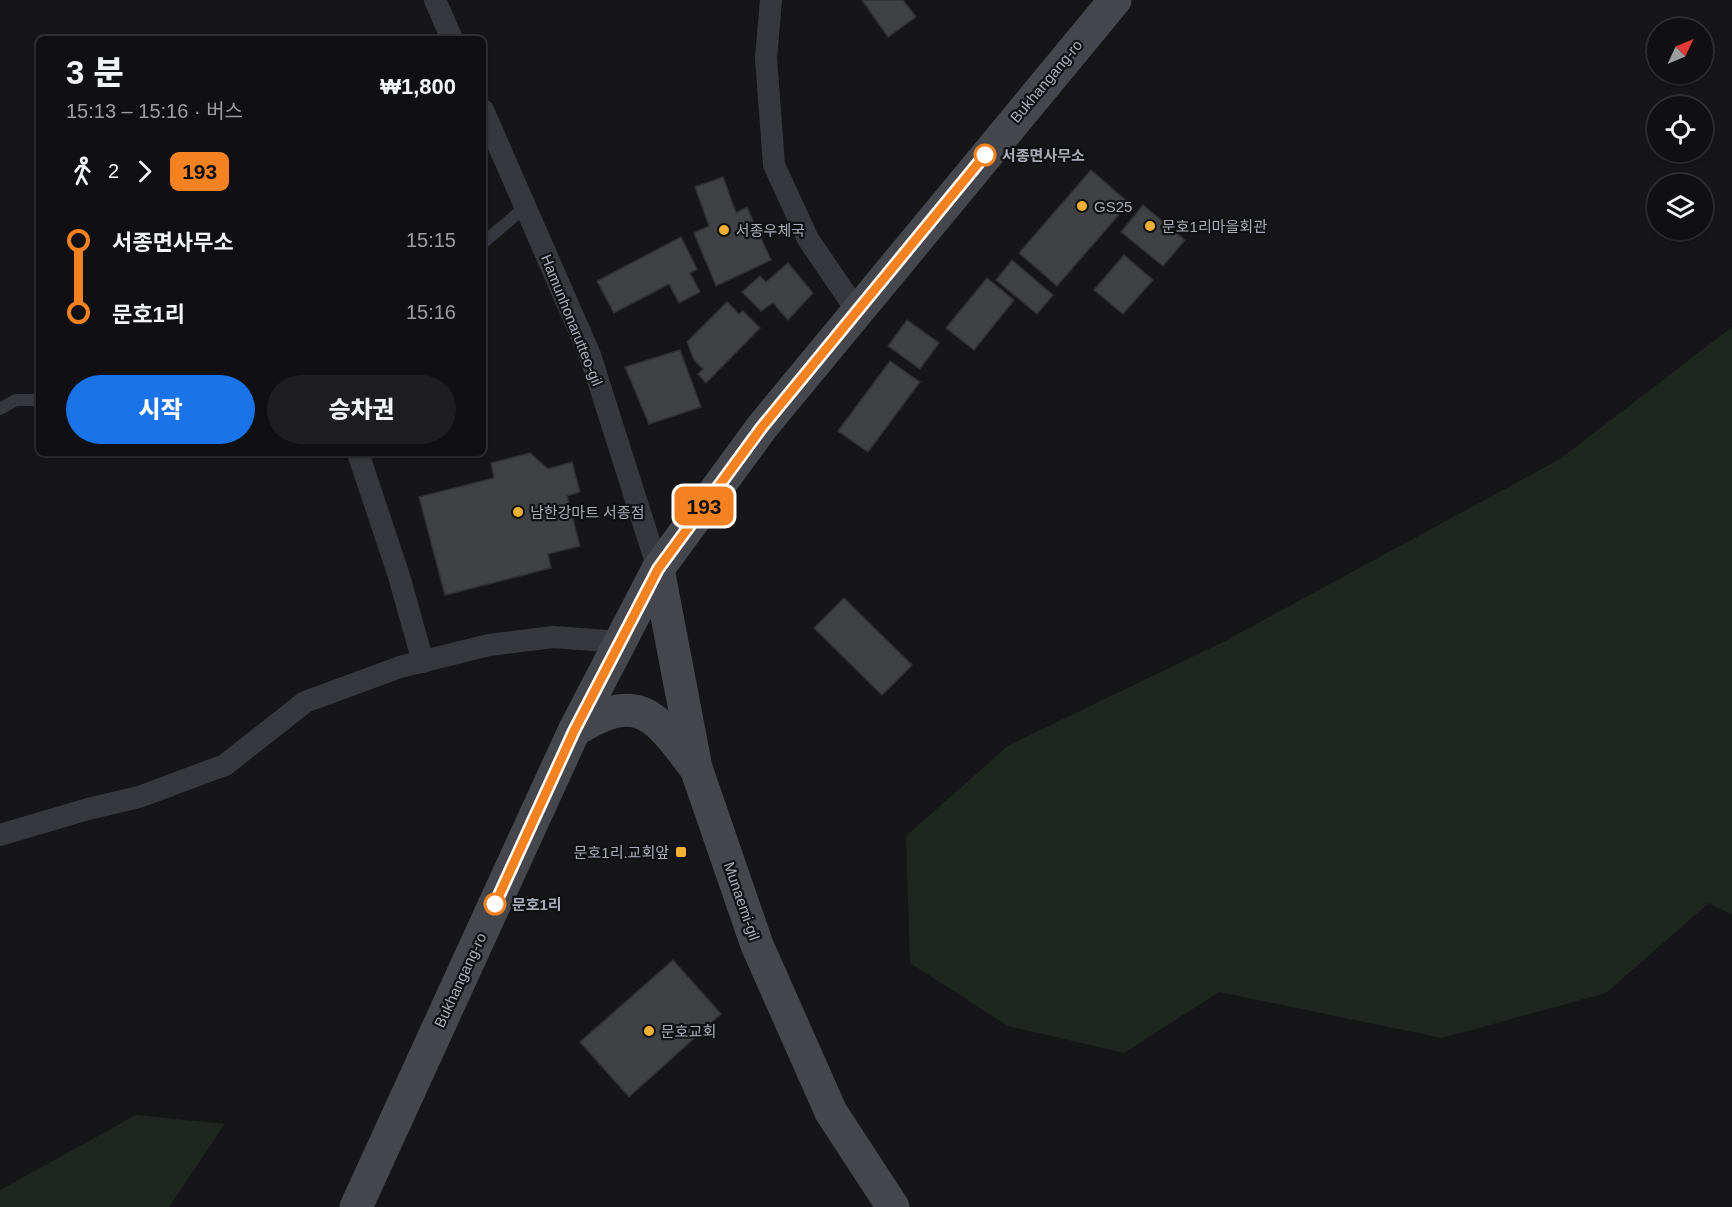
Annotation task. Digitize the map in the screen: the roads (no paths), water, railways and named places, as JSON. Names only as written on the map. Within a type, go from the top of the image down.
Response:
[{"type":"main road","name":"Bukhangang-ro","points":[[356,1207],[574,731],[658,569],[762,427],[1114,0]]},
{"type":"main road","name":"Munaemi-gil","points":[[658,569],[696,768],[757,945],[831,1112],[893,1207]]},
{"type":"main road","points":[[574,731],[596,716],[619,709],[648,714],[672,737],[696,768]]},
{"type":"street","points":[[435,0],[451,36]]},
{"type":"street","points":[[771,0],[766,58],[774,165],[807,239],[857,311]]},
{"type":"street","name":"Hamunhonarutteo-gil","points":[[486,117],[590,356],[658,569]]},
{"type":"street","points":[[359,456],[399,576],[423,662]]},
{"type":"street","points":[[0,835],[88,809],[139,797],[225,765],[305,702],[400,667],[489,645],[553,637],[620,642]]},
{"type":"lane","points":[[486,240],[525,207]]},
{"type":"lane","points":[[0,409],[16,400],[36,399]]},
{"type":"place","name":"서종면사무소","points":[[985,155]]},
{"type":"place","name":"GS25","points":[[1082,206]]},
{"type":"place","name":"문호1리마을회관","points":[[1150,226]]},
{"type":"place","name":"서종우체국","points":[[724,230]]},
{"type":"place","name":"남한강마트 서종점","points":[[518,512]]},
{"type":"place","name":"문호1리.교회앞","points":[[681,852]]},
{"type":"place","name":"문호1리","points":[[495,904]]},
{"type":"place","name":"문호교회","points":[[649,1031]]}]
